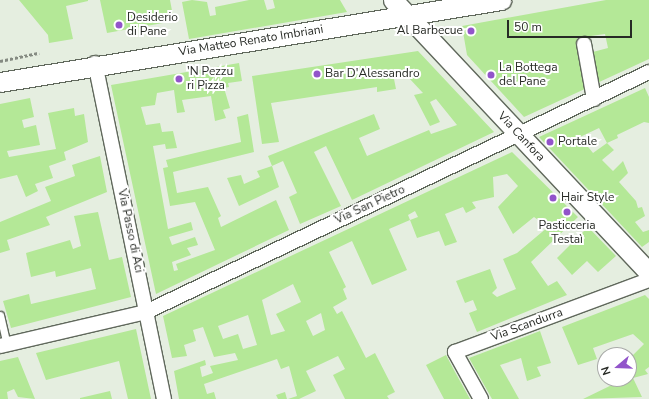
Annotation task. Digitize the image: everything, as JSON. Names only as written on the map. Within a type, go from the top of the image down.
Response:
[{"type":"main road","name":"Via Canfora","points":[[393,0],[649,273]]},
{"type":"main road","name":"Via Matteo Renato Imbriani","points":[[0,82],[94,63],[501,0]]},
{"type":"street","points":[[584,44],[594,99]]},
{"type":"street","name":"Via Passo di Aci","points":[[94,63],[164,399]]},
{"type":"street","name":"Via San Pietro","points":[[4,345],[146,312],[649,72]]},
{"type":"street","name":"Via Scandurra","points":[[481,399],[455,352],[649,280]]},
{"type":"lane","points":[[0,315],[4,345]]},
{"type":"path","points":[[0,61],[39,52]]},
{"type":"building","points":[[19,0],[88,1],[66,6],[73,39],[49,43],[48,35]]},
{"type":"building","points":[[100,0],[170,0],[174,21],[107,33]]},
{"type":"building","points":[[192,0],[207,2],[210,16],[216,15],[215,7],[249,0],[264,0],[267,10],[275,8],[273,0],[340,0],[347,12],[189,39],[182,2]]},
{"type":"building","points":[[606,0],[649,0],[649,59],[595,84],[589,53],[608,48],[605,34],[577,38],[587,88],[524,117],[467,55],[462,26]]},
{"type":"building","points":[[418,51],[494,132],[352,200],[326,146],[314,152],[341,206],[300,224],[289,197],[297,193],[283,161],[272,166],[268,156],[374,114],[380,129],[359,138],[367,156],[429,130],[431,134],[457,125],[436,99],[430,102],[440,122],[430,126],[414,95],[423,93],[408,77],[394,79],[396,89],[377,92],[377,87],[271,103],[279,142],[262,144],[252,76]]},
{"type":"building","points":[[239,63],[242,81],[228,83],[229,87],[224,88],[230,108],[223,110],[226,118],[215,121],[211,96],[182,100],[185,112],[177,113],[174,90],[157,93],[155,105],[141,107],[146,125],[160,123],[162,132],[173,131],[177,148],[166,149],[165,144],[153,146],[168,229],[191,222],[193,230],[169,237],[172,245],[195,237],[198,245],[187,248],[191,255],[172,262],[174,271],[178,270],[176,264],[215,250],[195,202],[170,206],[163,168],[168,167],[166,160],[241,142],[237,117],[248,114],[254,152],[173,172],[177,193],[208,187],[221,216],[218,218],[221,227],[276,200],[289,230],[156,294],[111,85]]},
{"type":"building","points":[[645,88],[649,97],[649,123],[644,122],[617,135],[618,138],[607,143],[614,150],[602,160],[613,171],[623,161],[628,173],[619,182],[636,201],[638,208],[642,207],[645,216],[635,222],[643,232],[649,230],[649,242],[642,247],[539,137]],"holes":[[[599,128],[607,143],[593,153],[580,137]]]},
{"type":"building","points":[[30,98],[34,117],[22,120],[24,128],[36,125],[40,145],[7,151],[9,157],[56,149],[48,113],[74,108],[75,116],[84,114],[88,142],[64,152],[66,160],[49,166],[53,178],[35,184],[38,191],[26,197],[17,175],[0,179],[0,104]]},
{"type":"building","points":[[512,152],[578,217],[531,262],[548,286],[557,281],[567,295],[477,332],[469,313],[477,310],[473,300],[465,303],[456,281],[490,269],[497,288],[492,293],[497,297],[516,289],[503,259],[517,253],[548,227],[534,217],[513,234],[498,207],[518,186],[507,174],[493,177],[494,197],[472,202],[476,208],[466,213],[463,207],[445,214],[457,242],[445,246],[439,231],[417,238],[410,220],[389,229],[407,270],[372,285],[352,241],[329,252],[346,287],[343,289],[347,299],[333,307],[337,314],[342,311],[366,358],[375,353],[395,392],[387,396],[389,399],[345,399],[333,375],[345,369],[338,356],[306,371],[316,391],[299,399],[288,399],[297,396],[289,366],[281,369],[277,359],[204,384],[207,394],[214,392],[216,399],[179,399],[174,371],[205,360],[206,365],[200,367],[202,377],[213,373],[210,366],[238,360],[235,353],[214,357],[203,327],[193,330],[196,341],[184,345],[187,356],[172,358],[163,316]],"holes":[[[415,211],[418,217],[410,220],[408,215]],[[293,284],[301,302],[276,314],[285,331],[271,335],[262,300]],[[321,313],[325,330],[313,336],[306,321]],[[248,315],[257,345],[243,349],[238,334],[223,339],[218,326]]]},
{"type":"building","points":[[100,156],[107,192],[46,217],[50,225],[7,240],[10,250],[0,253],[0,222],[51,201],[45,187],[75,176],[72,165]]},
{"type":"building","points":[[272,166],[279,187],[239,206],[227,178],[241,175],[244,184],[260,177],[257,171]]},
{"type":"building","points":[[98,212],[109,260],[122,257],[131,297],[11,328],[3,301],[29,294],[31,304],[96,289],[91,268],[56,277],[55,271],[31,277],[26,253],[70,240],[73,249],[81,246],[74,216]]},
{"type":"building","points":[[588,227],[616,256],[598,272],[587,261],[572,275],[557,258]]},
{"type":"building","points":[[645,295],[649,299],[649,367],[645,370],[648,374],[637,377],[637,351],[644,344],[633,334],[593,348],[597,359],[578,365],[562,327]]},
{"type":"building","points":[[136,329],[151,399],[128,399],[119,361],[46,380],[36,353]]},
{"type":"building","points":[[540,331],[551,363],[537,367],[541,376],[527,381],[521,358],[500,365],[519,399],[492,399],[469,358]]},
{"type":"building","points":[[446,355],[470,399],[444,399],[426,365]]},
{"type":"building","points":[[18,357],[35,399],[18,397],[14,389],[7,392],[8,399],[0,399],[0,361]]},
{"type":"building","points":[[637,386],[642,397],[583,399],[608,387]]},
{"type":"building","points":[[110,391],[112,399],[80,399],[80,398]]},
{"type":"building","points":[[285,392],[287,399],[278,399],[276,395]]},
{"type":"place","name":"Desiderio di Pane","points":[[119,25]]},
{"type":"place","name":"Al Barbecue","points":[[471,31]]},
{"type":"place","name":"Bar D'Alessandro","points":[[317,74]]},
{"type":"place","name":"La Bottega del Pane","points":[[491,75]]},
{"type":"place","name":"'N Pezzu ri Pizza","points":[[179,79]]},
{"type":"place","name":"Portale","points":[[550,142]]},
{"type":"place","name":"Hair Style","points":[[553,198]]},
{"type":"place","name":"Pasticceria Testaì","points":[[567,212]]}]
